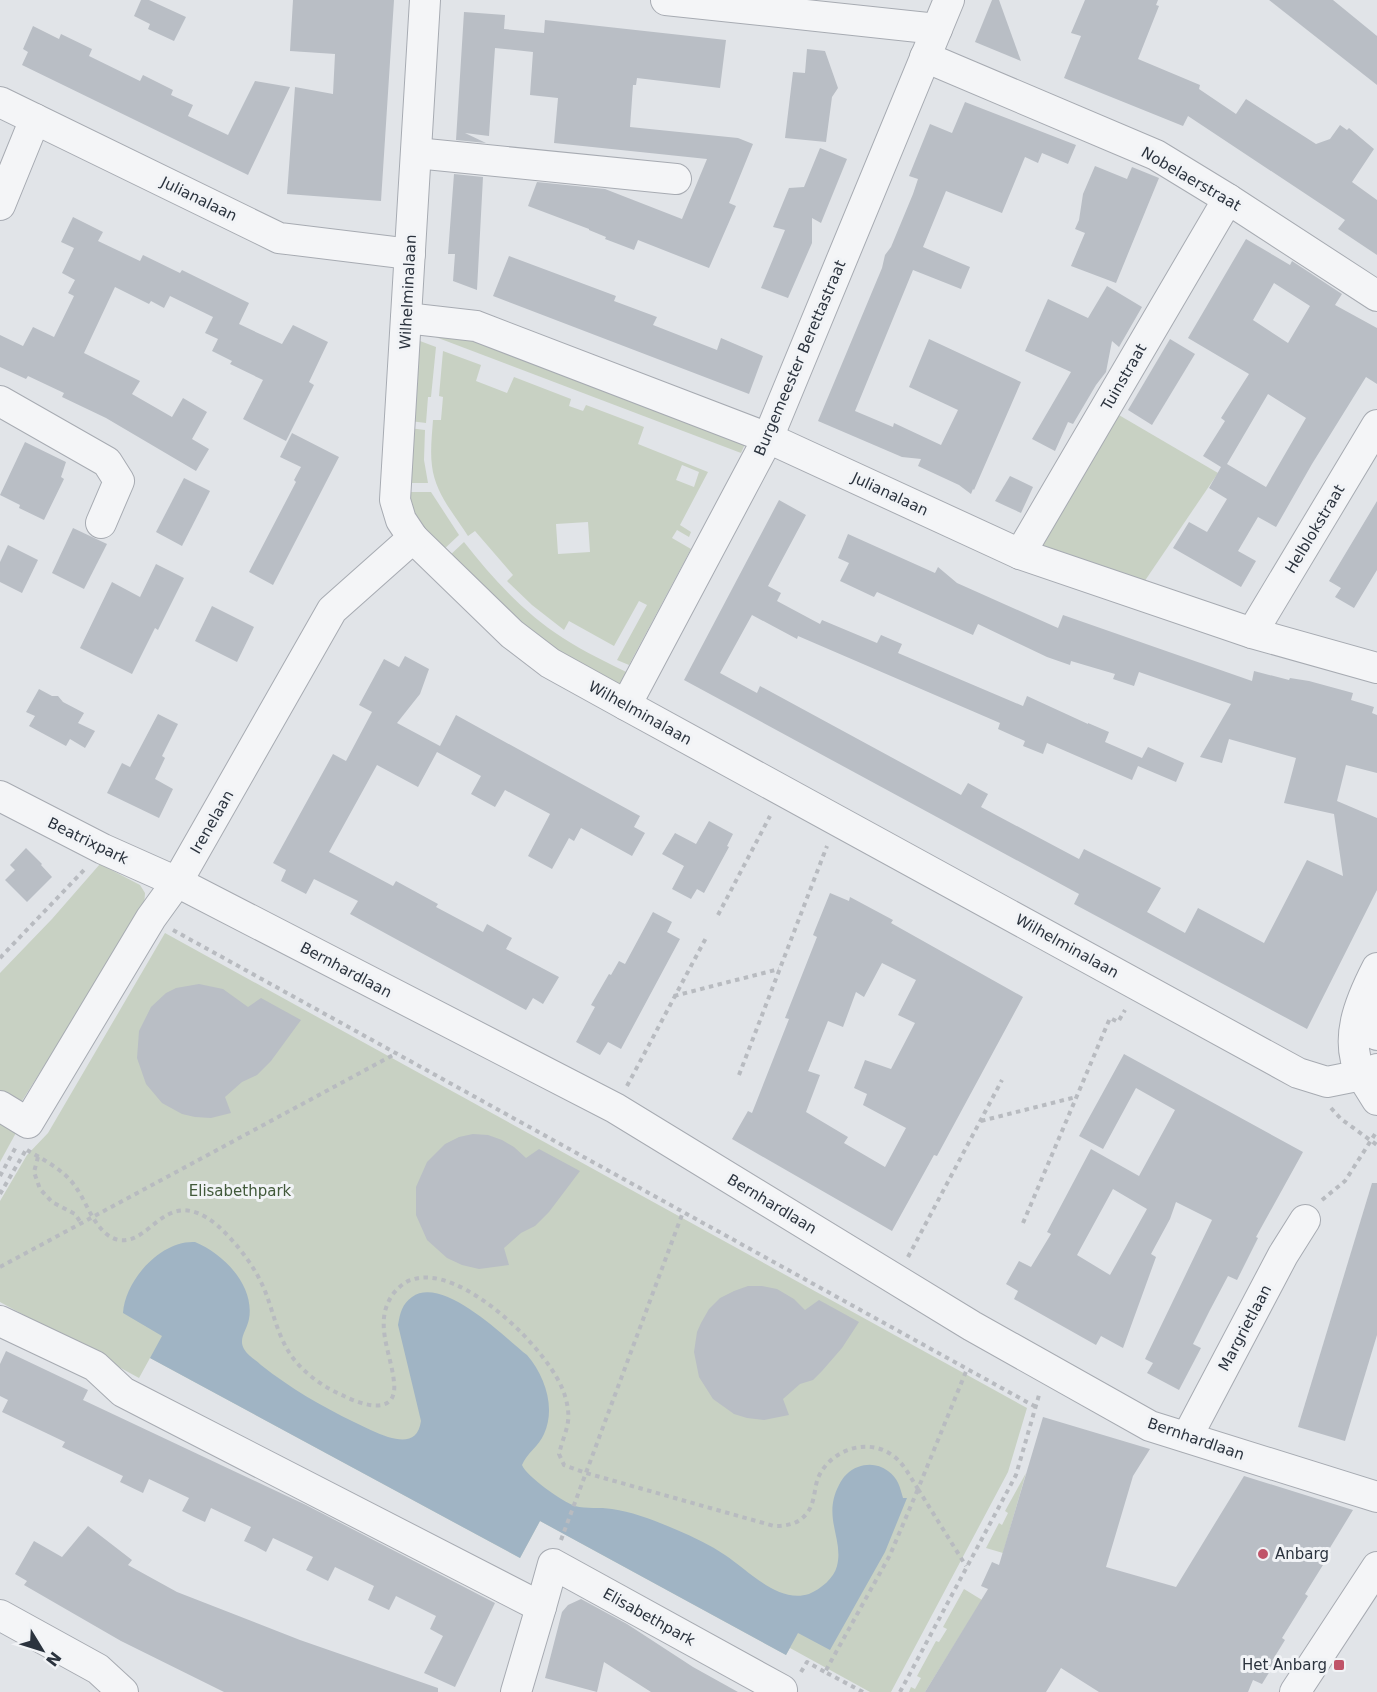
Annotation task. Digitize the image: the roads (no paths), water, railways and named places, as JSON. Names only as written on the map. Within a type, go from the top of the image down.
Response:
[{"type":"street","name":"Wilhelminalaan","points":[[425,0],[395,500],[401,520],[413,538],[512,634],[550,663],[1298,1073],[1327,1082],[1369,1072]]},
{"type":"street","points":[[666,0],[936,30]]},
{"type":"street","name":"Burgemeester Berettastraat","points":[[626,705],[768,438],[949,0]]},
{"type":"street","name":"Nobelaerstraat","points":[[925,57],[1156,155],[1377,296]]},
{"type":"street","name":"Julianalaan","points":[[0,102],[279,238],[410,254]]},
{"type":"street","points":[[0,206],[35,119]]},
{"type":"street","points":[[416,153],[676,179]]},
{"type":"street","name":"Tuinstraat","points":[[1020,554],[1228,200]]},
{"type":"street","name":"Julianalaan","points":[[406,318],[476,326],[768,438],[1020,554],[1252,633],[1377,668]]},
{"type":"street","points":[[0,401],[107,462],[119,481],[101,523]]},
{"type":"street","name":"Helblokstraat","points":[[1252,633],[1377,425]]},
{"type":"street","name":"Irenelaan","points":[[0,1106],[28,1123],[151,918],[177,882],[332,610],[413,538]]},
{"type":"street","name":"Beatrixpark","points":[[0,796],[103,849],[177,882]]},
{"type":"street","name":"Bernhardlaan","points":[[177,882],[615,1108],[972,1326],[1150,1426],[1377,1497]]},
{"type":"street","points":[[1377,968],[1362,996],[1354,1033],[1355,1055],[1369,1072],[1377,1100]]},
{"type":"street","points":[[1377,996],[1377,1035]]},
{"type":"street","name":"Margrietlaan","points":[[1187,1437],[1283,1255],[1305,1220]]},
{"type":"street","points":[[0,1320],[95,1366],[123,1392],[541,1608]]},
{"type":"street","name":"Elisabethpark","points":[[527,1689],[541,1608],[553,1564],[782,1690],[781,1692]]},
{"type":"street","points":[[1295,1692],[1377,1567]]},
{"type":"street","points":[[0,1615],[98,1669],[123,1692]]},
{"type":"water","points":[[195,1242],[217,1254],[242,1283],[250,1307],[242,1342],[248,1354],[283,1381],[318,1403],[394,1439],[414,1436],[421,1421],[398,1325],[402,1309],[412,1297],[425,1292],[440,1294],[473,1311],[527,1355],[543,1382],[549,1403],[547,1424],[542,1438],[522,1465],[537,1482],[569,1504],[628,1512],[690,1535],[725,1555],[764,1584],[786,1594],[797,1596],[814,1592],[833,1575],[837,1566],[838,1546],[832,1507],[839,1485],[849,1472],[866,1465],[881,1467],[894,1477],[900,1486],[903,1498],[907,1498],[885,1552],[830,1650],[798,1633],[786,1655],[540,1521],[520,1558],[150,1358],[162,1336],[123,1313],[125,1300],[130,1288],[147,1264],[170,1248],[182,1243]]},
{"type":"place","name":"Anbarg","points":[[1263,1554]]},
{"type":"place","name":"Het Anbarg","points":[[1339,1665]]}]
